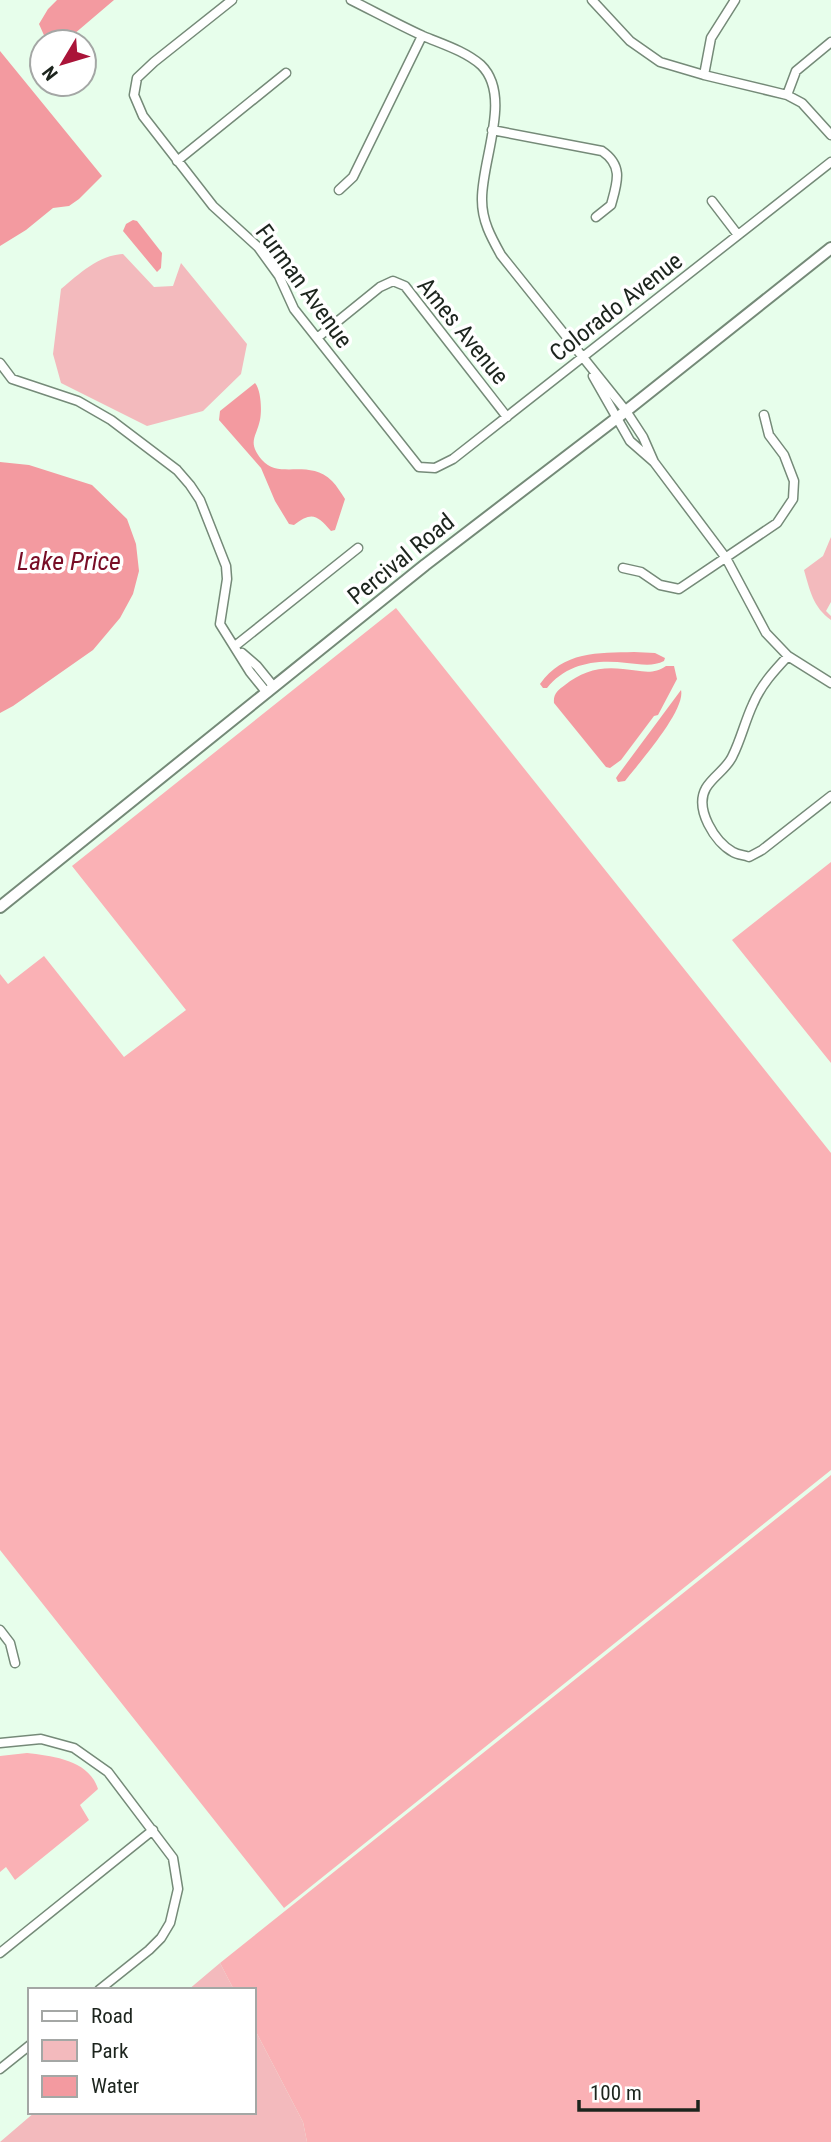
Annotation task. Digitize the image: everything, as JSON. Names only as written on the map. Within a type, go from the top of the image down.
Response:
[{"type":"street","name":"Furman Avenue","points":[[232,0],[137,78],[134,95],[143,116],[177,161],[213,206],[258,247],[279,276],[294,309],[419,467]]},
{"type":"street","points":[[351,0],[458,51],[481,65],[491,80],[496,100],[483,177],[482,202],[486,227],[501,255],[622,414],[631,441],[654,462],[726,558],[766,633],[788,656],[831,683]]},
{"type":"street","points":[[592,0],[630,41],[660,62],[787,95],[802,103],[831,135]]},
{"type":"street","points":[[704,75],[711,38],[735,0]]},
{"type":"street","points":[[339,190],[353,177],[422,36]]},
{"type":"street","points":[[787,95],[796,71],[831,41]]},
{"type":"street","points":[[177,161],[286,73]]},
{"type":"street","points":[[492,130],[601,151],[612,158],[618,176],[611,205],[596,217]]},
{"type":"street","name":"Colorado Avenue","points":[[419,467],[435,468],[453,459],[831,162]]},
{"type":"street","points":[[712,201],[738,235]]},
{"type":"street","name":"Percival Road","points":[[0,906],[425,565],[622,414],[831,248]]},
{"type":"street","name":"Ames Avenue","points":[[317,338],[380,287],[393,281],[405,286],[508,417]]},
{"type":"street","points":[[0,363],[3,371],[12,379],[78,401],[111,420],[177,470],[190,485],[200,500],[226,566],[227,579],[220,624],[271,690]]},
{"type":"street","points":[[623,568],[641,572],[660,585],[679,589],[778,523],[793,499],[794,481],[784,455],[769,435],[764,415]]},
{"type":"street","points":[[235,646],[358,548]]},
{"type":"street","points":[[788,656],[765,682],[752,705],[732,759],[707,786],[701,808],[707,823],[724,845],[734,853],[749,856],[762,850],[831,796]]},
{"type":"street","points":[[0,1629],[10,1643],[15,1663]]},
{"type":"street","points":[[0,1743],[41,1739],[74,1748],[107,1772],[173,1858],[178,1889],[170,1923],[161,1938],[149,1950],[102,1988]]},
{"type":"street","points":[[0,1953],[153,1830]]},
{"type":"street","points":[[0,2069],[28,2047]]},
{"type":"green space","points":[[123,254],[154,287],[173,286],[181,263],[247,344],[241,374],[203,411],[147,426],[61,383],[53,354],[61,289],[98,262]]},
{"type":"green space","points":[[831,537],[831,602],[826,611],[831,620],[816,604],[804,570],[823,556]]},
{"type":"green space","points":[[220,1963],[233,1988],[190,1988]]},
{"type":"green space","points":[[256,2032],[303,2122],[307,2142],[0,2142],[33,2114],[256,2114]]},
{"type":"shaded area","points":[[396,608],[831,1153],[831,1470],[284,1908],[0,1550],[0,974],[8,984],[44,956],[124,1057],[186,1010],[72,866]]},
{"type":"shaded area","points":[[831,862],[831,1063],[732,940]]},
{"type":"shaded area","points":[[831,1475],[831,2142],[307,2142],[303,2122],[256,2032],[256,1988],[233,1988],[220,1963]]},
{"type":"shaded area","points":[[27,1753],[69,1761],[87,1772],[98,1789],[80,1805],[89,1820],[15,1880],[6,1867],[0,1872],[0,1756]]},
{"type":"water","points":[[57,0],[114,0],[81,28],[41,28],[39,24]]},
{"type":"water","points":[[0,51],[28,85],[28,98],[38,98],[102,176],[69,206],[53,208],[26,230],[0,246]]},
{"type":"water","points":[[137,221],[162,253],[161,268],[157,272],[123,231],[126,224]]},
{"type":"water","points":[[255,383],[259,390],[261,406],[254,440],[257,454],[269,466],[313,471],[332,481],[345,499],[335,530],[331,531],[314,517],[305,518],[294,525],[289,524],[275,501],[261,468],[219,420],[220,411]]},
{"type":"water","name":"Lake Price","points":[[0,462],[29,465],[92,485],[127,519],[136,544],[139,571],[133,594],[120,618],[93,650],[0,713]]},
{"type":"water","points":[[655,653],[665,658],[660,663],[651,665],[605,662],[583,665],[564,673],[547,688],[540,684],[559,665],[570,660],[595,654]]},
{"type":"water","points":[[674,666],[677,679],[658,715],[654,716],[621,760],[610,768],[606,767],[554,703],[555,695],[560,689],[578,676],[592,671],[615,668],[650,672]]},
{"type":"water","points":[[681,690],[681,699],[669,723],[625,781],[618,782],[618,775]]}]
